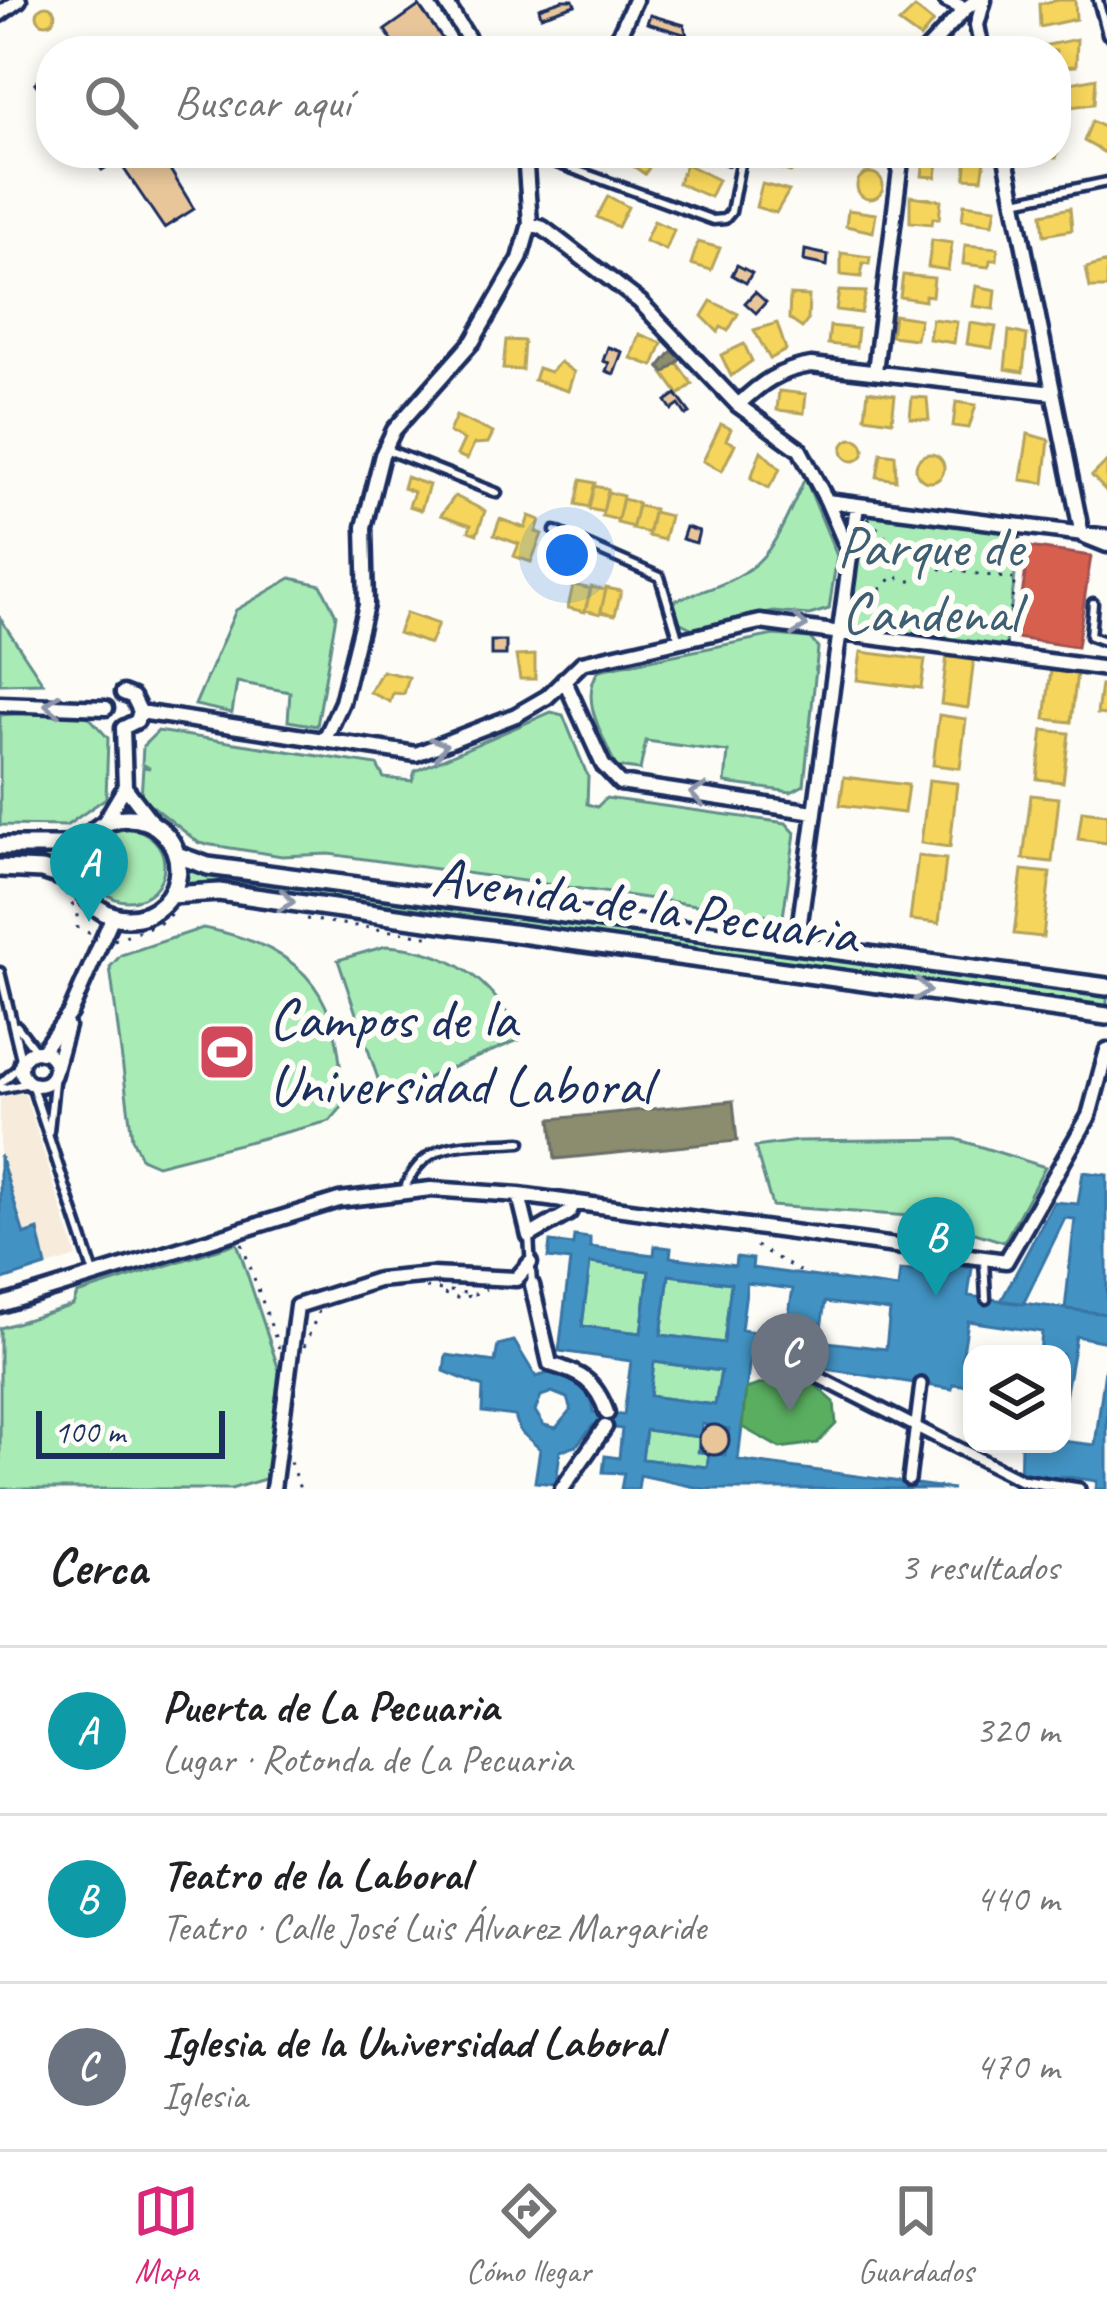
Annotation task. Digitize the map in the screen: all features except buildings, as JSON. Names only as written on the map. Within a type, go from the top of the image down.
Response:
[{"type":"street","points":[[0,14],[19,0]]},
{"type":"street","points":[[444,0],[467,36]]},
{"type":"street","points":[[619,36],[635,0]]},
{"type":"street","points":[[946,0],[975,3]]},
{"type":"street","points":[[941,36],[975,3]]},
{"type":"street","points":[[975,3],[979,36]]},
{"type":"street","points":[[325,740],[342,702],[366,605],[364,527],[385,448],[394,430],[487,320],[520,259],[530,224],[528,168]]},
{"type":"street","points":[[875,371],[900,168]]},
{"type":"street","points":[[1008,168],[1082,535]]},
{"type":"street","points":[[530,224],[544,228],[640,302],[738,405],[800,450],[849,553]]},
{"type":"street","points":[[738,405],[761,382],[787,369],[811,365],[1053,393]]},
{"type":"street","points":[[827,502],[1107,541]]},
{"type":"street","points":[[797,944],[856,506]]},
{"type":"street","points":[[140,712],[416,754],[517,715],[547,697],[581,663],[678,637],[760,622],[1107,668]]},
{"type":"street","points":[[564,680],[603,765],[620,783],[814,812]]},
{"type":"street","points":[[106,708],[123,689],[140,712]]},
{"type":"street","points":[[0,704],[106,708]]},
{"type":"street","points":[[106,708],[108,719],[122,728]]},
{"type":"street","points":[[122,728],[133,724],[140,712]]},
{"type":"street","points":[[0,846],[66,846],[87,838],[103,824],[116,811],[125,787],[122,728]]},
{"type":"street","points":[[87,838],[79,854],[80,882],[88,898],[112,917],[138,917],[170,896],[176,885],[177,855],[125,787]]},
{"type":"street","points":[[103,824],[126,817],[155,826]]},
{"type":"street","name":"Avenida de la Pecuaria","points":[[177,855],[208,866],[1107,987]]},
{"type":"street","points":[[0,868],[42,870],[80,882]]},
{"type":"street","name":"Avenida de la Pecuaria","points":[[170,896],[198,889],[1107,1016]]},
{"type":"street","points":[[70,1013],[39,1052],[22,1064],[30,1083],[46,1083],[55,1070],[70,1013],[112,917]]},
{"type":"street","points":[[0,1305],[339,1200],[403,1192],[519,1195],[1006,1262],[1089,1116],[1107,1050]]},
{"type":"street","points":[[39,1052],[55,1070]]},
{"type":"street","points":[[519,1195],[554,1219]]},
{"type":"street","points":[[519,1195],[529,1236],[569,1214],[574,1202]]},
{"type":"street","points":[[273,1489],[297,1306],[377,1280],[431,1275],[516,1280],[530,1263]]},
{"type":"street","points":[[532,1285],[550,1364],[580,1372],[593,1384],[606,1420],[562,1489]]},
{"type":"street","points":[[816,1376],[1021,1480],[1079,1489]]},
{"type":"street","points":[[909,1480],[921,1384]]},
{"type":"lane","points":[[1098,0],[1107,34]]},
{"type":"lane","points":[[569,168],[713,220],[731,212],[739,168]]},
{"type":"lane","points":[[1015,201],[1107,182]]},
{"type":"lane","points":[[385,448],[497,493]]},
{"type":"lane","points":[[555,531],[660,577],[678,637]]},
{"type":"lane","points":[[1093,603],[1090,635],[1107,643]]},
{"type":"lane","points":[[0,972],[16,1023],[22,1064],[0,1087]]},
{"type":"lane","points":[[16,1023],[39,1052]]},
{"type":"lane","points":[[49,1134],[55,1070]]},
{"type":"lane","points":[[0,1087],[30,1083],[95,1277]]},
{"type":"lane","points":[[403,1192],[413,1165],[427,1152],[521,1142]]},
{"type":"lane","points":[[529,1236],[532,1285]]},
{"type":"lane","points":[[984,1259],[986,1299]]},
{"type":"path","points":[[856,506],[899,552]]},
{"type":"path","points":[[1005,653],[1022,528]]},
{"type":"path","points":[[896,574],[893,560],[899,552],[914,550],[925,567],[1015,580]]},
{"type":"path","points":[[896,574],[910,581],[925,567]]},
{"type":"path","points":[[838,631],[896,574]]},
{"type":"path","points":[[55,886],[72,900],[80,930],[117,940],[188,906]]},
{"type":"path","points":[[297,916],[452,940]]},
{"type":"path","points":[[238,1232],[287,1364]]},
{"type":"path","points":[[757,1246],[808,1276]]},
{"type":"path","points":[[443,1293],[461,1299],[476,1294]]},
{"type":"shaded area","points":[[24,1091],[77,1257],[0,1281],[0,1098]]},
{"type":"green space","points":[[805,478],[837,556],[829,609],[809,615],[774,612],[693,629],[677,621],[673,601],[727,582],[759,560],[781,529]]},
{"type":"green space","name":"Parque de Candenal","points":[[857,506],[1021,528],[1005,653],[838,631]]},
{"type":"green space","points":[[291,578],[321,585],[336,615],[317,726],[288,721],[290,692],[237,682],[232,713],[195,705],[236,610]]},
{"type":"green space","points":[[0,618],[43,683],[0,684]]},
{"type":"green space","points":[[774,635],[810,638],[818,648],[804,785],[791,792],[725,783],[728,752],[646,741],[640,770],[616,767],[592,706],[593,681],[599,670]]},
{"type":"green space","points":[[59,711],[89,717],[108,738],[106,798],[66,826],[0,825],[0,715]]},
{"type":"green space","points":[[551,712],[563,715],[588,777],[587,804],[597,807],[606,798],[786,823],[795,833],[783,917],[329,854],[282,856],[199,843],[141,797],[143,767],[150,768],[142,764],[143,746],[158,731],[377,765],[384,778],[412,781],[415,771]]},
{"type":"green space","points":[[128,829],[154,839],[164,865],[154,891],[128,901],[102,891],[92,865],[102,839]]},
{"type":"green space","points":[[87,838],[79,854],[79,882],[0,868],[0,846]]},
{"type":"green space","points":[[177,855],[1107,987],[1107,1016],[367,911],[170,895],[176,884]]},
{"type":"green space","name":"Campos de la Universidad Laboral","points":[[203,928],[271,950],[295,965],[313,985],[336,1036],[342,1107],[330,1121],[157,1165],[141,1158],[132,1138],[110,967],[121,955]]},
{"type":"green space","points":[[386,946],[431,954],[468,972],[498,1000],[521,1039],[389,1094],[382,1091],[338,960]]},
{"type":"green space","points":[[956,1139],[1045,1167],[1004,1242],[923,1217],[772,1206],[755,1147],[797,1141]]},
{"type":"green space","points":[[237,1243],[279,1370],[268,1478],[231,1489],[0,1489],[0,1328],[73,1305],[77,1294]]},
{"type":"green space","points":[[590,1263],[649,1271],[641,1333],[582,1326]]},
{"type":"green space","points":[[669,1275],[731,1283],[724,1343],[661,1335]]},
{"type":"green space","points":[[654,1362],[721,1371],[715,1405],[650,1396]]},
{"type":"green space","points":[[646,1430],[700,1437],[698,1451],[709,1453],[707,1467],[642,1459]]},
{"type":"place","name":"Puerta de La Pecuaria","points":[[89,922]]},
{"type":"place","name":"Campos de la Universidad Laboral","points":[[227,1052]]},
{"type":"place","name":"Teatro de la Laboral","points":[[936,1296]]},
{"type":"place","name":"Iglesia de la Universidad Laboral","points":[[790,1412]]}]
